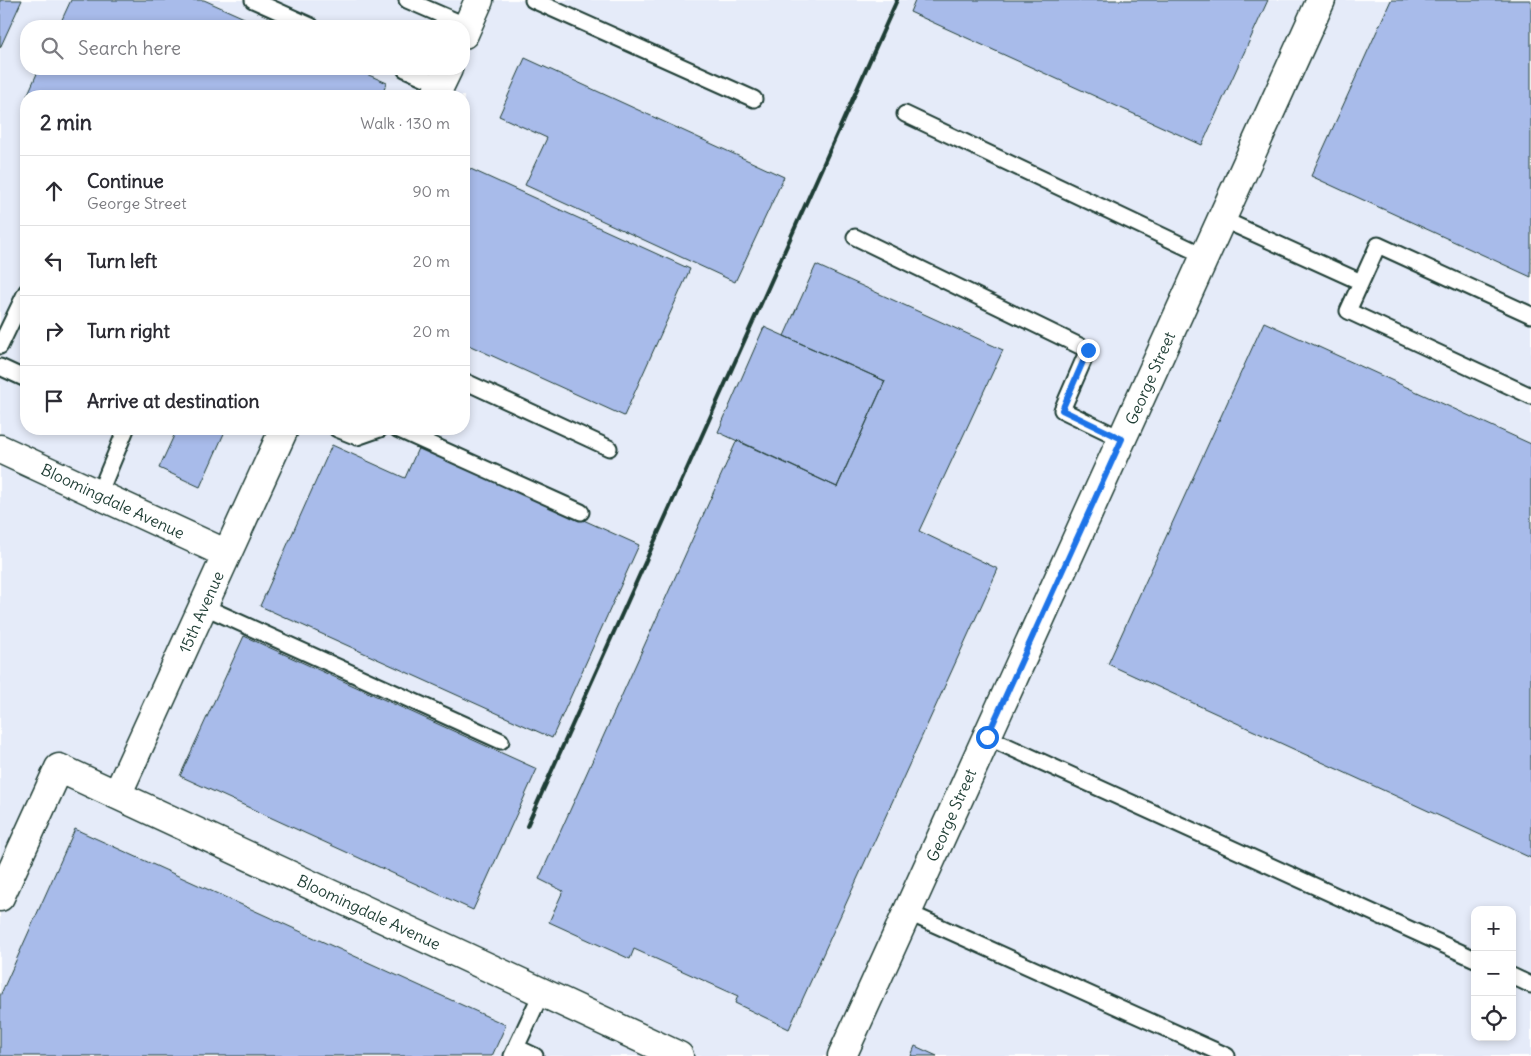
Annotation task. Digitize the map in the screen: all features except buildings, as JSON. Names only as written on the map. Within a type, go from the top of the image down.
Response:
[{"type":"street","points":[[470,21],[479,0]]},
{"type":"street","name":"George Street","points":[[842,1056],[1321,0]]},
{"type":"street","name":"15th Avenue","points":[[117,795],[281,435]]},
{"type":"street","name":"Bloomingdale Avenue","points":[[0,449],[227,554]]},
{"type":"street","name":"Bloomingdale Avenue","points":[[0,897],[59,768],[679,1056]]},
{"type":"lane","points":[[253,0],[298,20]]},
{"type":"lane","points":[[407,0],[446,20]]},
{"type":"lane","points":[[533,0],[754,99]]},
{"type":"lane","points":[[420,75],[441,83]]},
{"type":"lane","points":[[905,114],[1205,256]]},
{"type":"lane","points":[[1222,218],[1361,282]]},
{"type":"lane","points":[[855,238],[1088,350],[1062,410],[1122,439]]},
{"type":"lane","points":[[1531,315],[1378,245],[1348,311],[1531,396]]},
{"type":"lane","points":[[0,346],[20,304]]},
{"type":"lane","points":[[0,367],[20,376]]},
{"type":"lane","points":[[470,384],[610,448]]},
{"type":"lane","points":[[99,494],[124,435]]},
{"type":"lane","points":[[410,435],[581,512]]},
{"type":"lane","points":[[203,606],[501,741]]},
{"type":"lane","points":[[987,737],[1471,957]]},
{"type":"lane","points":[[907,912],[1227,1056]]},
{"type":"lane","points":[[1516,978],[1531,985]]},
{"type":"lane","points":[[535,1056],[514,1052],[542,992]]},
{"type":"shaded area","points":[[0,0],[1531,0],[1531,1056],[0,1056]]},
{"type":"railway","points":[[527,826],[897,0]]},
{"type":"route","points":[[987,737],[1122,439],[1062,410],[1088,350]]}]
